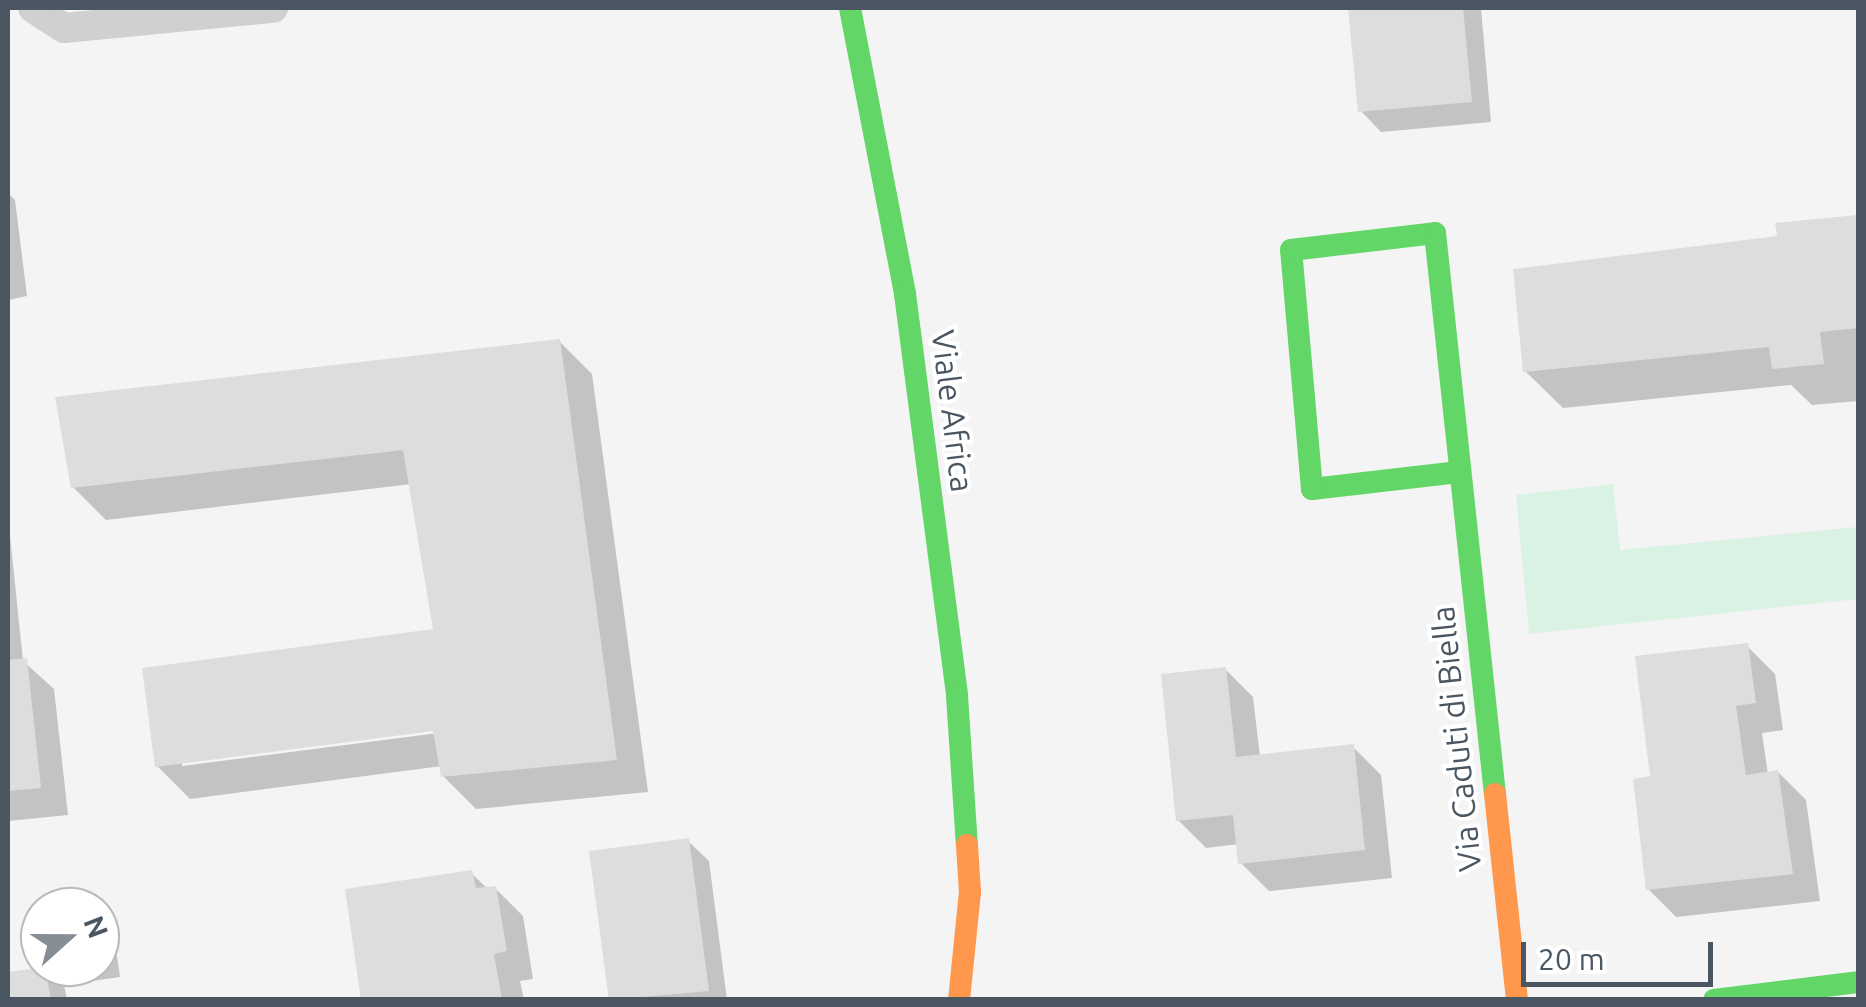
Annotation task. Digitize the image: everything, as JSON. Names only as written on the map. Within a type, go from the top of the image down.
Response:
[{"type":"street","name":"Viale Africa","points":[[850,8],[905,294],[957,696],[970,892],[959,1000]]},
{"type":"street","name":"Via Caduti di Biella","points":[[1459,472],[1312,490],[1291,250],[1435,232],[1517,1000]]},
{"type":"street","name":"Viale Africa","points":[[944,920],[966,826]]},
{"type":"street","points":[[1714,1000],[1858,982]]},
{"type":"lane","points":[[34,8],[64,28],[273,8]]},
{"type":"green space","points":[[1613,484],[1620,550],[1858,527],[1858,599],[1529,634],[1516,495]]},
{"type":"building","points":[[1348,8],[1463,8],[1472,102],[1358,112]]},
{"type":"building","points":[[1858,215],[1858,328],[1820,332],[1824,364],[1772,369],[1769,347],[1523,372],[1513,269],[1777,236],[1775,223]]},
{"type":"building","points":[[560,339],[617,760],[441,777],[433,731],[155,767],[142,668],[433,629],[403,450],[71,488],[55,397]]},
{"type":"building","points":[[1748,643],[1756,703],[1736,706],[1746,775],[1778,770],[1793,874],[1646,890],[1633,779],[1650,776],[1635,656]]},
{"type":"building","points":[[27,658],[41,788],[8,791],[8,660]]},
{"type":"building","points":[[1226,667],[1236,757],[1354,744],[1365,850],[1238,864],[1233,815],[1176,821],[1161,674]]},
{"type":"building","points":[[689,838],[709,991],[609,1000],[589,851]]},
{"type":"building","points":[[472,870],[476,888],[496,886],[507,951],[494,954],[502,1000],[361,1000],[345,889]]},
{"type":"building","points":[[20,970],[20,987],[49,987],[51,1000],[8,1000],[8,972]]},
{"type":"traffic: fast","points":[[850,8],[905,294],[957,696],[967,845]]},
{"type":"traffic: fast","points":[[1459,472],[1312,489],[1291,250],[1435,233],[1495,794]]},
{"type":"traffic: fast","points":[[1714,1000],[1858,982]]},
{"type":"traffic: slow","points":[[1495,794],[1517,1000]]},
{"type":"traffic: slow","points":[[959,1000],[970,892],[967,845]]}]
